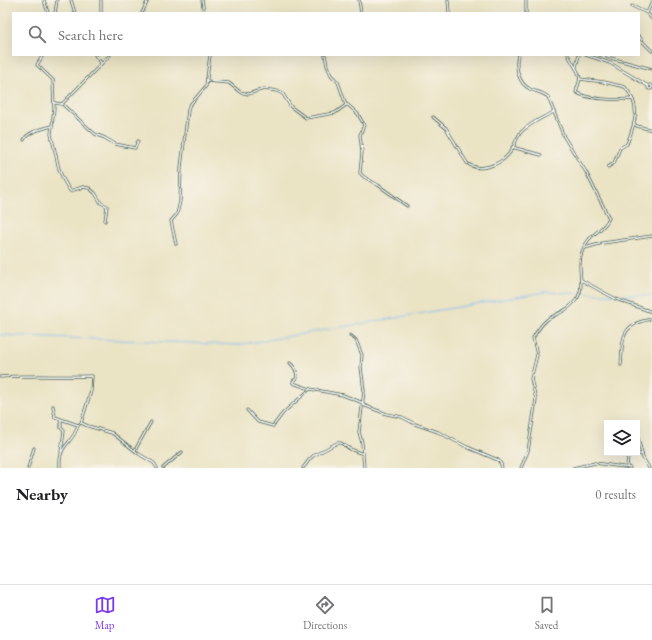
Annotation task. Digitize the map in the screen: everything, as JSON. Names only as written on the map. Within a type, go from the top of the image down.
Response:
[{"type":"street","points":[[44,0],[48,12]]},
{"type":"street","points":[[55,12],[57,0]]},
{"type":"street","points":[[71,0],[75,12]]},
{"type":"street","points":[[101,0],[101,12]]},
{"type":"street","points":[[142,12],[148,0]]},
{"type":"street","points":[[202,0],[204,12]]},
{"type":"street","points":[[359,0],[361,12]]},
{"type":"street","points":[[448,0],[449,12]]},
{"type":"street","points":[[526,0],[526,12]]},
{"type":"street","points":[[647,13],[652,2]]},
{"type":"street","points":[[632,6],[647,13],[652,19]]},
{"type":"street","points":[[640,38],[652,51]]},
{"type":"street","points":[[42,56],[37,65],[53,80],[54,103],[51,134],[59,169],[67,188],[71,191],[83,187],[94,191],[101,202],[107,206],[104,220]]},
{"type":"street","points":[[96,56],[101,64]]},
{"type":"street","points":[[62,104],[109,56]]},
{"type":"street","points":[[176,244],[171,221],[177,214],[180,201],[181,167],[188,110],[189,106],[204,89],[207,81],[210,56]]},
{"type":"street","points":[[325,56],[327,66],[331,75],[338,82],[346,105],[355,111],[364,125],[360,135],[362,152],[360,173],[408,206]]},
{"type":"street","points":[[518,56],[517,68],[522,82],[530,89],[546,95],[550,100],[569,147],[586,172],[609,218],[603,227],[590,239],[585,248],[581,259],[580,294],[576,301],[562,313],[545,322],[532,339],[538,355],[531,379],[536,399],[528,450],[521,467],[525,468]]},
{"type":"street","points":[[569,56],[576,67],[580,79],[576,90],[577,93],[594,97],[633,99]]},
{"type":"street","points":[[576,67],[579,56]]},
{"type":"street","points":[[589,56],[610,63],[651,86]]},
{"type":"street","points":[[603,56],[652,69]]},
{"type":"street","points":[[580,79],[624,86],[633,99],[636,116],[627,146],[620,148],[614,163],[608,167]]},
{"type":"street","points":[[207,81],[229,84],[240,92],[248,94],[264,90],[277,91],[283,94],[291,107],[306,118],[321,114],[335,114],[346,105]]},
{"type":"street","points":[[54,103],[62,104],[93,132],[113,143],[135,148],[138,141]]},
{"type":"street","points":[[433,117],[446,128],[467,163],[481,168],[490,167],[508,156],[518,135],[526,128],[554,112]]},
{"type":"street","points":[[634,124],[652,130]]},
{"type":"street","points":[[24,140],[29,133],[52,126]]},
{"type":"street","points":[[512,148],[541,155]]},
{"type":"street","points":[[585,248],[603,243],[652,236]]},
{"type":"street","points":[[581,280],[616,299],[652,312]]},
{"type":"street","points":[[621,365],[625,332],[631,326],[652,319]]},
{"type":"street","points":[[350,335],[356,340],[362,353],[361,367],[364,391],[359,432],[364,454],[364,468]]},
{"type":"street","points":[[290,363],[294,367],[297,374],[297,378],[293,381],[293,383],[310,389],[343,395],[363,403],[363,405],[402,417],[498,460],[502,468]]},
{"type":"street","points":[[0,377],[92,376],[91,391],[81,423],[78,425],[75,435],[66,444],[61,452]]},
{"type":"street","points":[[247,410],[258,422],[274,426],[283,413],[310,389]]},
{"type":"street","points":[[53,406],[54,417],[78,425]]},
{"type":"street","points":[[60,468],[64,431],[61,428],[61,420]]},
{"type":"street","points":[[135,450],[151,422]]},
{"type":"street","points":[[81,423],[112,433],[154,463],[157,468]]},
{"type":"street","points":[[303,468],[313,456],[337,443],[341,443],[350,449],[364,454]]},
{"type":"street","points":[[640,446],[649,468]]},
{"type":"street","points":[[28,468],[34,448]]},
{"type":"street","points":[[163,468],[182,452]]},
{"type":"street","points":[[572,468],[590,463],[598,463],[628,468],[628,456],[642,454]]},
{"type":"waterway","points":[[0,335],[238,345],[545,292],[652,296]]}]
